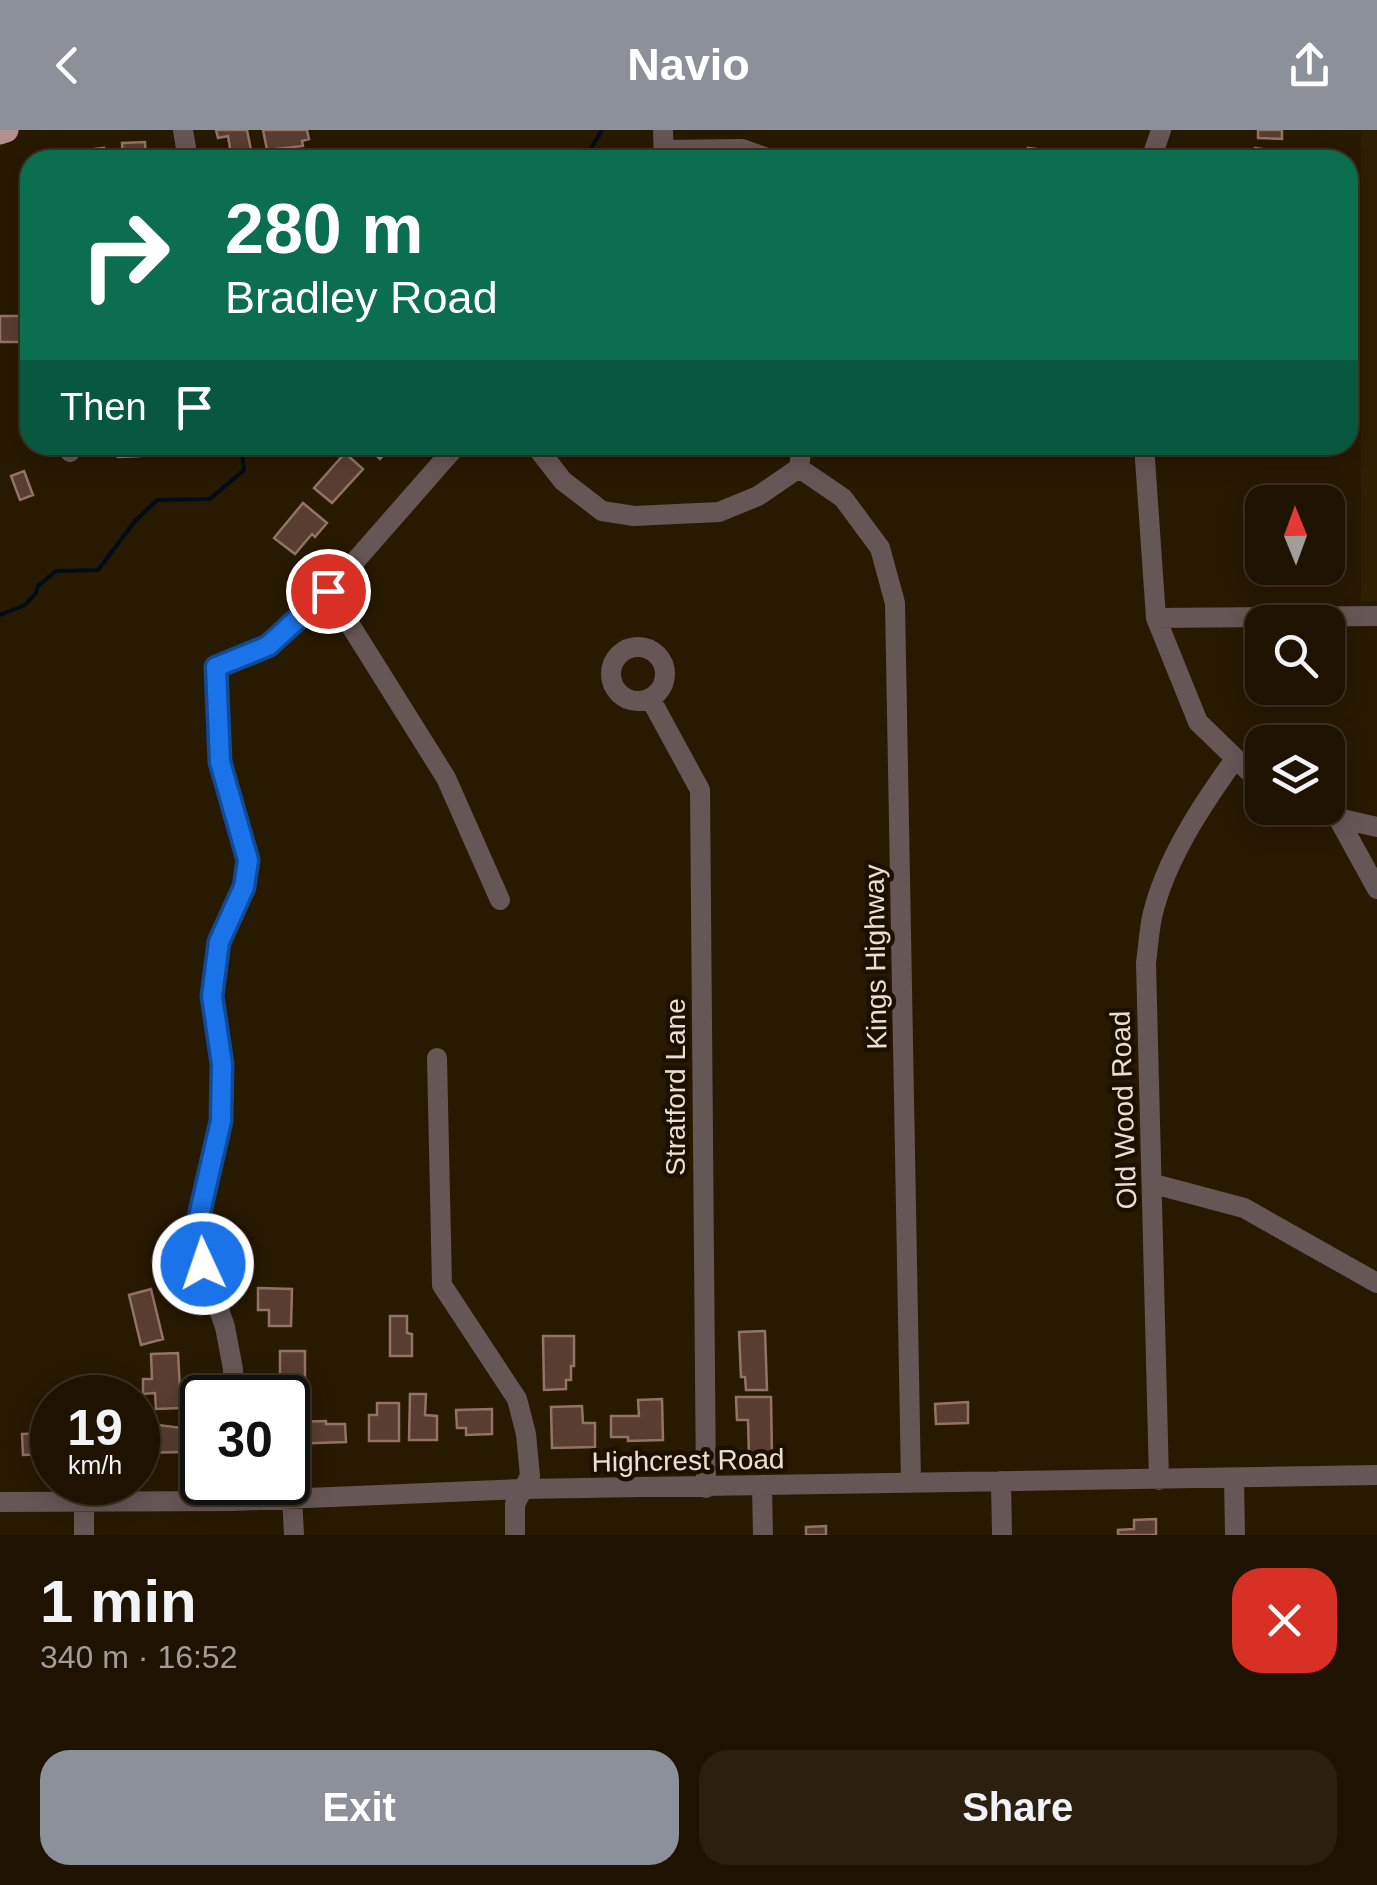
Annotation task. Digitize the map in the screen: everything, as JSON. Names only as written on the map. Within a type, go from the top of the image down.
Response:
[{"type":"street","points":[[664,147],[745,150]]},
{"type":"street","points":[[233,1375],[225,1327],[203,1264],[200,1212],[221,1121],[222,1064],[212,996],[219,942],[244,887],[248,860],[220,762],[216,667],[268,646],[328,591],[449,455]]},
{"type":"street","points":[[543,455],[564,481],[602,511],[634,516],[719,512],[758,496],[799,468],[801,455]]},
{"type":"street","points":[[1145,455],[1156,618],[1198,722],[1245,768]]},
{"type":"street","name":"Kings Highway","points":[[799,468],[843,498],[880,548],[895,603],[911,1483]]},
{"type":"street","points":[[328,591],[446,778],[500,900]]},
{"type":"street","points":[[1156,618],[1377,616]]},
{"type":"street","name":"Stratford Lane","points":[[650,698],[700,790],[706,1488]]},
{"type":"street","name":"Old Wood Road","points":[[1159,1480],[1146,964],[1153,914],[1179,849],[1210,793],[1235,759]]},
{"type":"street","points":[[1345,820],[1377,827]]},
{"type":"street","points":[[1342,825],[1377,889]]},
{"type":"street","points":[[438,1058],[442,1285],[517,1399],[526,1434],[530,1476],[514,1504],[515,1535]]},
{"type":"street","points":[[1154,1184],[1244,1208],[1377,1283]]},
{"type":"street","name":"Highcrest Road","points":[[310,1495],[1377,1475]]},
{"type":"street","points":[[1234,1479],[1235,1535]]},
{"type":"street","points":[[1000,1481],[1002,1535]]},
{"type":"street","points":[[762,1488],[762,1535]]},
{"type":"street","name":"Highcrest Road","points":[[0,1502],[30,1501]]},
{"type":"street","points":[[84,1505],[84,1535]]},
{"type":"street","points":[[292,1505],[294,1535]]},
{"type":"shaded area","points":[[1361,130],[1377,130],[1377,601],[1361,601]]},
{"type":"building","points":[[216,130],[247,130],[251,150],[230,150],[228,136],[218,138]]},
{"type":"building","points":[[263,130],[307,130],[309,139],[302,141],[303,146],[267,150]]},
{"type":"building","points":[[1258,130],[1282,130],[1282,139],[1258,138]]},
{"type":"building","points":[[145,142],[145,150],[122,150],[122,143]]},
{"type":"building","points":[[0,316],[20,316],[20,342],[0,342]]},
{"type":"building","points":[[343,455],[363,469],[332,503],[314,488]]},
{"type":"building","points":[[24,471],[33,495],[20,500],[11,476]]},
{"type":"building","points":[[303,503],[327,523],[295,554],[274,538]]},
{"type":"building","points":[[258,1288],[292,1289],[291,1326],[269,1326],[269,1310],[258,1310]]},
{"type":"building","points":[[151,1289],[163,1339],[141,1345],[129,1295]]},
{"type":"building","points":[[390,1316],[407,1316],[412,1356],[390,1356]]},
{"type":"building","points":[[765,1331],[767,1390],[746,1390],[745,1377],[741,1377],[739,1332]]},
{"type":"building","points":[[543,1336],[574,1336],[574,1366],[566,1389],[544,1390]]},
{"type":"building","points":[[280,1351],[305,1351],[305,1375],[280,1375]]},
{"type":"building","points":[[178,1353],[180,1408],[160,1409],[160,1375],[152,1375],[151,1354]]},
{"type":"building","points":[[410,1394],[426,1394],[425,1415],[437,1416],[437,1440],[409,1440]]},
{"type":"building","points":[[736,1397],[771,1397],[772,1457],[749,1457],[748,1420],[737,1420]]},
{"type":"building","points":[[662,1399],[663,1440],[628,1441],[628,1437],[611,1437],[611,1416],[639,1416],[638,1400]]},
{"type":"building","points":[[968,1402],[968,1423],[936,1424],[935,1404]]},
{"type":"building","points":[[377,1403],[399,1403],[399,1441],[369,1441],[369,1415],[377,1415]]},
{"type":"building","points":[[582,1406],[583,1423],[595,1423],[595,1447],[552,1448],[551,1407]]},
{"type":"building","points":[[492,1409],[492,1434],[466,1435],[466,1428],[457,1428],[456,1410]]},
{"type":"building","points":[[310,1421],[345,1424],[346,1442],[310,1443]]},
{"type":"building","points":[[160,1425],[180,1428],[180,1452],[160,1453]]},
{"type":"building","points":[[22,1434],[30,1434],[30,1455],[23,1455]]},
{"type":"building","points":[[1156,1519],[1156,1535],[1118,1535],[1118,1530],[1134,1529],[1134,1520]]},
{"type":"building","points":[[826,1526],[826,1535],[806,1535],[806,1527]]},
{"type":"waterway","points":[[590,150],[602,130]]},
{"type":"waterway","points":[[0,615],[25,605],[38,586],[56,571],[98,570],[135,521],[157,500],[210,499],[244,470],[242,455]]},
{"type":"route","points":[[203,1264],[200,1212],[221,1121],[222,1064],[212,996],[219,942],[244,887],[248,860],[220,762],[216,667],[268,646],[328,591]]}]
